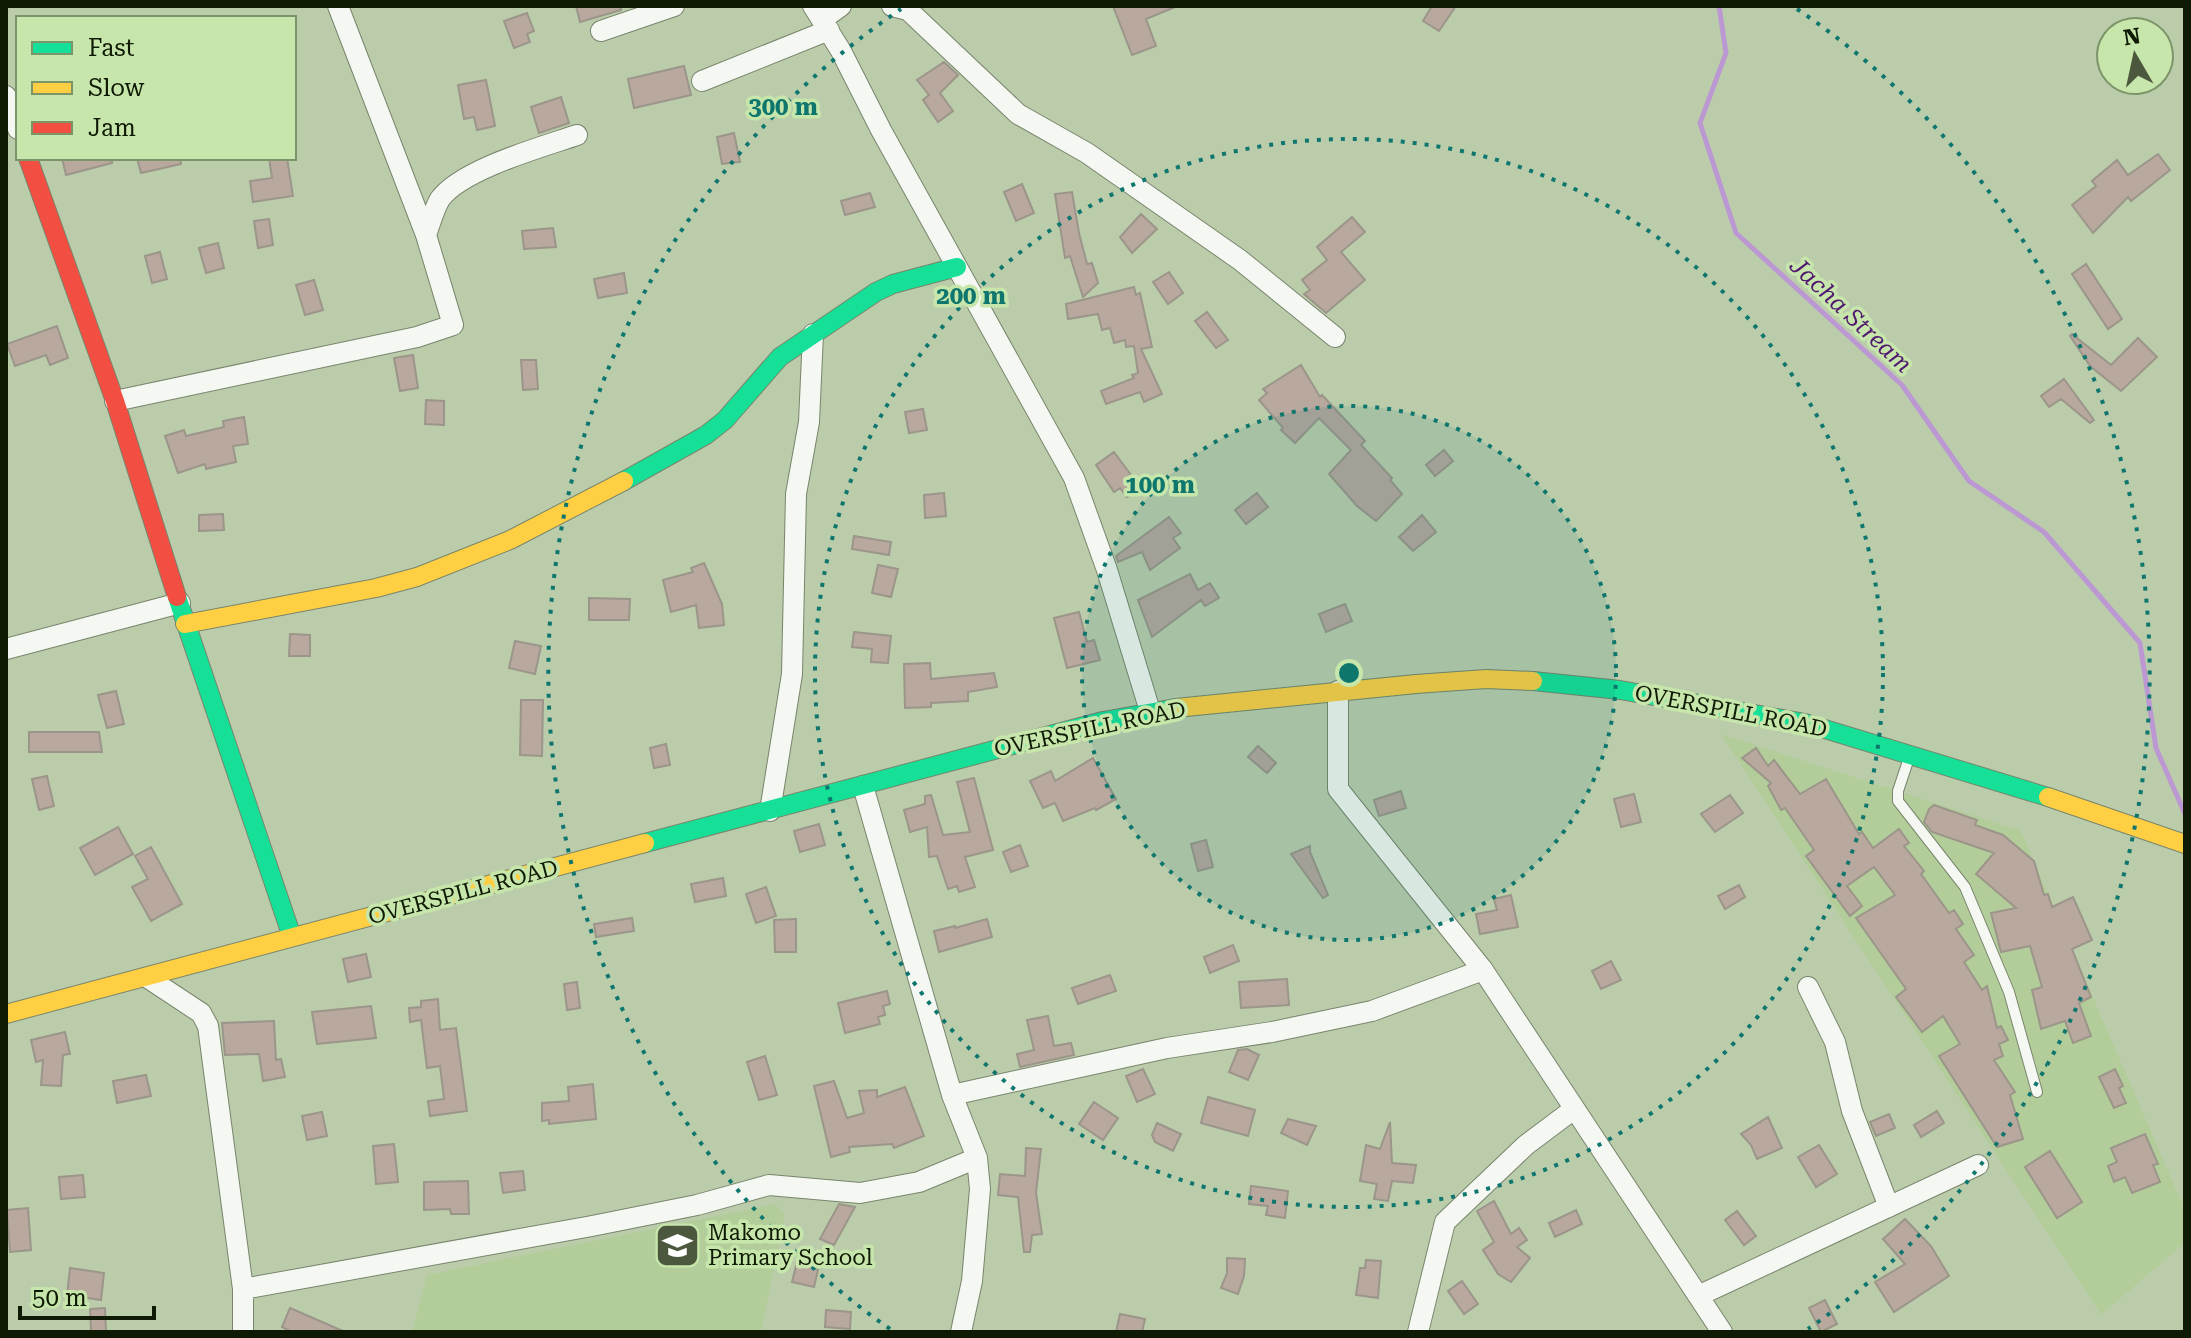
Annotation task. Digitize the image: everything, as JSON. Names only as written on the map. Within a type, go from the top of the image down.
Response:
[{"type":"street","points":[[115,401],[417,337],[453,325],[426,235],[338,6]]},
{"type":"street","points":[[601,31],[674,6]]},
{"type":"street","points":[[702,81],[841,6]]},
{"type":"street","points":[[892,6],[908,10],[1018,114],[1087,153],[1240,260],[1335,337]]},
{"type":"street","points":[[822,18],[1074,478],[1107,570],[1150,711]]},
{"type":"street","points":[[6,96],[16,124]]},
{"type":"street","points":[[426,235],[441,199],[466,178],[499,162],[577,135]]},
{"type":"street","points":[[29,160],[115,401],[185,624],[292,937]]},
{"type":"street","points":[[185,624],[376,588],[417,577],[510,540],[706,435],[725,420],[766,370],[813,334],[884,287],[957,267]]},
{"type":"street","points":[[770,811],[792,674],[796,494],[809,422],[813,334]]},
{"type":"street","points":[[6,649],[180,603]]},
{"type":"street","name":"OVERSPILL ROAD","points":[[6,1014],[1041,737],[1150,711],[1486,679],[1573,684],[1675,698],[1805,723],[2090,810],[2185,844]]},
{"type":"street","points":[[1338,691],[1338,789],[1483,970],[1722,1332]]},
{"type":"street","points":[[863,786],[952,1095],[977,1158],[980,1189],[972,1281],[961,1332]]},
{"type":"street","points":[[952,1095],[1167,1048],[1272,1032],[1372,1011],[1483,970]]},
{"type":"street","points":[[148,978],[201,1013],[208,1026],[243,1289],[243,1332]]},
{"type":"street","points":[[1808,987],[1835,1042],[1852,1111],[1889,1207]]},
{"type":"street","points":[[1418,1332],[1445,1222],[1526,1145],[1574,1109]]},
{"type":"street","points":[[243,1289],[637,1217],[697,1205],[769,1185],[860,1193],[919,1182],[977,1158]]},
{"type":"street","points":[[1698,1296],[1978,1165]]},
{"type":"lane","points":[[1910,753],[1898,791],[1898,801],[1965,887],[2009,992],[2037,1092]]},
{"type":"shaded area","points":[[1721,734],[2021,831],[2185,1210],[2185,1243],[2101,1315]]},
{"type":"shaded area","name":"Makomo Primary School","points":[[775,1204],[785,1214],[761,1332],[412,1332],[427,1275]]},
{"type":"building","points":[[576,6],[621,6],[621,10],[580,22]]},
{"type":"building","points":[[1113,6],[1175,7],[1146,19],[1156,46],[1132,55]]},
{"type":"building","points":[[1432,6],[1456,6],[1439,31],[1423,21]]},
{"type":"building","points":[[527,13],[534,31],[527,34],[530,42],[514,48],[504,21]]},
{"type":"building","points":[[944,62],[958,75],[940,93],[953,111],[938,122],[923,100],[929,95],[917,80]]},
{"type":"building","points":[[684,66],[691,95],[634,108],[628,79]]},
{"type":"building","points":[[486,80],[495,126],[477,130],[474,117],[464,119],[458,85]]},
{"type":"building","points":[[561,97],[569,123],[539,133],[531,107]]},
{"type":"building","points":[[734,133],[740,162],[722,164],[717,137]]},
{"type":"building","points":[[2158,154],[2170,170],[2131,201],[2128,197],[2093,233],[2072,205],[2096,186],[2092,181],[2117,160],[2128,175]]},
{"type":"building","points":[[62,160],[112,160],[112,163],[66,175]]},
{"type":"building","points":[[138,160],[180,160],[181,164],[141,173]]},
{"type":"building","points":[[269,160],[287,160],[293,196],[253,202],[250,181],[272,178]]},
{"type":"building","points":[[1022,184],[1034,213],[1016,221],[1004,192]]},
{"type":"building","points":[[1072,192],[1087,264],[1092,263],[1098,283],[1083,297],[1070,256],[1065,258],[1055,194]]},
{"type":"building","points":[[870,193],[875,207],[845,215],[841,201]]},
{"type":"building","points":[[1141,214],[1157,229],[1132,253],[1120,237]]},
{"type":"building","points":[[1352,217],[1365,232],[1341,252],[1365,280],[1326,313],[1304,294],[1310,290],[1302,280],[1327,260],[1317,247]]},
{"type":"building","points":[[269,219],[273,245],[258,248],[254,221]]},
{"type":"building","points":[[553,228],[556,247],[524,249],[522,231]]},
{"type":"building","points":[[218,243],[224,268],[206,273],[199,248]]},
{"type":"building","points":[[160,252],[167,279],[152,283],[145,256]]},
{"type":"building","points":[[2086,264],[2122,319],[2108,329],[2072,274]]},
{"type":"building","points":[[1169,272],[1183,293],[1168,304],[1153,282]]},
{"type":"building","points":[[624,273],[627,293],[598,298],[594,279]]},
{"type":"building","points":[[314,280],[323,310],[305,315],[296,285]]},
{"type":"building","points":[[1134,287],[1136,295],[1140,293],[1152,347],[1141,349],[1162,394],[1144,402],[1140,392],[1106,404],[1101,391],[1134,378],[1132,375],[1138,373],[1134,346],[1126,347],[1125,340],[1114,343],[1110,328],[1102,330],[1098,314],[1068,319],[1066,304]]},
{"type":"building","points":[[1207,312],[1228,340],[1216,348],[1195,321]]},
{"type":"building","points":[[57,326],[68,358],[50,365],[46,355],[15,366],[7,344]]},
{"type":"building","points":[[2072,334],[2111,365],[2138,338],[2157,357],[2121,391],[2090,366],[2070,336]]},
{"type":"building","points":[[413,355],[418,388],[400,391],[394,358]]},
{"type":"building","points":[[521,360],[536,360],[538,389],[523,390]]},
{"type":"building","points":[[1301,365],[1320,397],[1322,395],[1365,441],[1361,445],[1392,478],[1390,480],[1402,494],[1376,521],[1357,506],[1329,474],[1351,450],[1319,418],[1295,443],[1259,400],[1267,393],[1263,389]]},
{"type":"building","points":[[2064,379],[2094,420],[2090,423],[2061,399],[2049,407],[2041,396]]},
{"type":"building","points":[[426,400],[444,401],[444,425],[425,424]]},
{"type":"building","points":[[923,409],[927,430],[909,433],[905,412]]},
{"type":"building","points":[[244,417],[248,444],[233,446],[236,462],[206,469],[205,464],[178,473],[165,436],[184,430],[186,436],[224,427],[223,421]]},
{"type":"building","points":[[1444,450],[1453,461],[1435,476],[1426,465]]},
{"type":"building","points":[[1114,452],[1140,487],[1127,497],[1120,488],[1114,492],[1096,465]]},
{"type":"building","points":[[944,493],[946,516],[925,518],[924,495]]},
{"type":"building","points":[[1257,493],[1268,507],[1246,524],[1235,510]]},
{"type":"building","points":[[223,514],[224,530],[199,531],[199,515]]},
{"type":"building","points":[[1422,515],[1436,532],[1413,551],[1399,537]]},
{"type":"building","points":[[1169,517],[1181,533],[1173,538],[1180,548],[1150,570],[1142,552],[1118,562],[1116,556]]},
{"type":"building","points":[[854,536],[891,542],[889,555],[852,549]]},
{"type":"building","points":[[704,563],[722,604],[724,625],[699,628],[696,605],[671,612],[663,580],[693,572],[691,568]]},
{"type":"building","points":[[878,565],[898,569],[891,597],[872,593]]},
{"type":"building","points":[[1190,574],[1198,590],[1210,583],[1219,598],[1205,606],[1201,600],[1152,637],[1138,600]]},
{"type":"building","points":[[589,598],[630,599],[629,620],[589,620]]},
{"type":"building","points":[[1345,604],[1352,621],[1326,632],[1319,614]]},
{"type":"building","points":[[1079,612],[1087,642],[1094,640],[1100,660],[1067,668],[1054,618]]},
{"type":"building","points":[[854,632],[891,636],[888,663],[871,662],[872,649],[852,647]]},
{"type":"building","points":[[290,634],[310,635],[310,656],[289,656]]},
{"type":"building","points":[[515,641],[541,646],[535,674],[509,668]]},
{"type":"building","points":[[930,663],[931,679],[994,673],[997,687],[968,692],[968,701],[905,708],[904,664]]},
{"type":"building","points":[[116,691],[124,724],[107,728],[98,695]]},
{"type":"building","points":[[521,700],[543,700],[542,756],[520,755]]},
{"type":"building","points":[[29,732],[99,732],[102,752],[29,752]]},
{"type":"building","points":[[666,744],[670,765],[654,768],[650,748]]},
{"type":"building","points":[[1258,746],[1276,763],[1267,773],[1248,757]]},
{"type":"building","points":[[1756,748],[1768,766],[1774,760],[1800,794],[1826,779],[1859,834],[1862,832],[1873,848],[1899,829],[1909,843],[1904,846],[1924,871],[1921,874],[1949,913],[1954,910],[1963,924],[1956,929],[1974,955],[1964,962],[1982,990],[1987,986],[1997,1028],[2001,1026],[2008,1040],[1999,1044],[2003,1056],[1994,1060],[2015,1092],[2010,1095],[2023,1139],[1997,1147],[1939,1056],[1960,1044],[1943,1016],[1922,1032],[1896,997],[1906,989],[1856,918],[1895,895],[1874,867],[1847,886],[1862,906],[1850,916],[1806,856],[1814,850],[1785,808],[1781,810],[1768,786],[1771,783],[1742,758]]},
{"type":"building","points":[[1093,758],[1116,799],[1096,810],[1063,821],[1055,803],[1043,808],[1030,781],[1051,771],[1055,781]]},
{"type":"building","points":[[47,776],[54,806],[39,810],[32,779]]},
{"type":"building","points":[[974,778],[993,850],[965,857],[975,887],[959,892],[957,886],[948,889],[937,856],[929,857],[927,827],[910,832],[904,810],[925,804],[925,796],[931,795],[943,835],[970,832],[957,782]]},
{"type":"building","points":[[1401,791],[1406,808],[1379,816],[1374,800]]},
{"type":"building","points":[[1634,794],[1641,822],[1621,827],[1614,799]]},
{"type":"building","points":[[1730,795],[1743,813],[1715,832],[1701,814]]},
{"type":"building","points":[[1934,805],[1977,820],[1975,825],[2003,835],[2034,861],[2044,895],[2048,894],[2052,907],[2073,897],[2092,940],[2072,949],[2091,997],[2079,1003],[2091,1036],[2073,1043],[2065,1021],[2041,1029],[2032,990],[2042,987],[2030,946],[2001,952],[1991,913],[2016,908],[1976,874],[1994,853],[1932,832],[1924,822]]},
{"type":"building","points":[[819,824],[825,845],[800,852],[794,831]]},
{"type":"building","points":[[118,827],[133,854],[95,875],[80,848]]},
{"type":"building","points":[[1206,840],[1213,867],[1198,871],[1191,844]]},
{"type":"building","points":[[1020,845],[1028,866],[1011,872],[1003,852]]},
{"type":"building","points":[[1310,846],[1328,895],[1323,898],[1291,854]]},
{"type":"building","points":[[151,847],[182,904],[151,921],[132,887],[148,879],[135,856]]},
{"type":"building","points":[[723,878],[726,896],[695,902],[691,884]]},
{"type":"building","points":[[1739,885],[1745,897],[1725,909],[1718,896]]},
{"type":"building","points":[[766,887],[776,916],[756,923],[746,894]]},
{"type":"building","points":[[1511,895],[1518,927],[1480,934],[1476,914],[1497,910],[1494,899]]},
{"type":"building","points":[[632,918],[634,931],[596,937],[594,924]]},
{"type":"building","points":[[796,919],[796,952],[775,952],[774,920]]},
{"type":"building","points":[[987,919],[992,937],[939,952],[934,931]]},
{"type":"building","points":[[1233,945],[1239,961],[1210,973],[1204,957]]},
{"type":"building","points":[[366,954],[371,977],[348,982],[343,959]]},
{"type":"building","points":[[1611,961],[1621,980],[1601,989],[1592,971]]},
{"type":"building","points":[[1110,975],[1116,991],[1078,1004],[1072,988]]},
{"type":"building","points":[[1287,979],[1289,1005],[1241,1008],[1239,982]]},
{"type":"building","points":[[577,982],[580,1008],[567,1010],[564,984]]},
{"type":"building","points":[[887,991],[890,1004],[883,1006],[885,1015],[878,1017],[880,1024],[845,1033],[838,1003]]},
{"type":"building","points":[[438,999],[440,1030],[456,1028],[467,1111],[430,1116],[428,1101],[444,1099],[440,1066],[427,1068],[421,1020],[410,1022],[409,1008],[421,1007],[421,1001]]},
{"type":"building","points":[[371,1006],[376,1038],[317,1044],[312,1012]]},
{"type":"building","points":[[1048,1016],[1054,1046],[1071,1043],[1074,1055],[1020,1067],[1017,1054],[1034,1050],[1027,1020]]},
{"type":"building","points":[[274,1021],[276,1060],[281,1059],[285,1077],[263,1081],[259,1054],[225,1055],[222,1023]]},
{"type":"building","points":[[65,1032],[70,1054],[63,1055],[61,1086],[41,1085],[43,1060],[36,1062],[31,1040]]},
{"type":"building","points":[[1247,1049],[1259,1055],[1248,1080],[1229,1072],[1238,1050]]},
{"type":"building","points":[[765,1056],[777,1095],[759,1100],[747,1062]]},
{"type":"building","points":[[1143,1069],[1155,1094],[1137,1102],[1126,1076]]},
{"type":"building","points":[[2115,1069],[2126,1103],[2114,1108],[2099,1077]]},
{"type":"building","points":[[146,1075],[151,1096],[117,1103],[113,1081]]},
{"type":"building","points":[[834,1081],[847,1118],[864,1113],[859,1091],[877,1090],[877,1097],[905,1087],[924,1136],[894,1148],[892,1144],[849,1147],[850,1152],[831,1157],[814,1086]]},
{"type":"building","points":[[593,1084],[596,1119],[549,1124],[549,1120],[542,1121],[542,1103],[569,1101],[568,1087]]},
{"type":"building","points":[[1208,1097],[1255,1110],[1248,1136],[1201,1123]]},
{"type":"building","points":[[1094,1102],[1118,1118],[1103,1140],[1079,1124]]},
{"type":"building","points":[[1937,1111],[1944,1123],[1921,1137],[1914,1125]]},
{"type":"building","points":[[322,1112],[327,1136],[307,1140],[302,1116]]},
{"type":"building","points":[[1889,1114],[1895,1128],[1876,1136],[1870,1122]]},
{"type":"building","points":[[1768,1117],[1782,1148],[1757,1159],[1751,1145],[1741,1134]]},
{"type":"building","points":[[1288,1119],[1316,1126],[1307,1145],[1281,1133]]},
{"type":"building","points":[[1390,1122],[1392,1163],[1416,1165],[1413,1183],[1392,1181],[1388,1201],[1374,1199],[1377,1184],[1360,1181],[1366,1145],[1380,1149]]},
{"type":"building","points":[[1157,1123],[1181,1134],[1173,1151],[1155,1142],[1152,1135]]},
{"type":"building","points":[[2145,1134],[2158,1164],[2153,1165],[2160,1182],[2132,1193],[2125,1177],[2114,1182],[2108,1166],[2117,1162],[2111,1148]]},
{"type":"building","points":[[394,1144],[398,1182],[376,1184],[373,1146]]},
{"type":"building","points":[[1819,1145],[1837,1174],[1816,1187],[1798,1157]]},
{"type":"building","points":[[1026,1148],[1041,1149],[1036,1193],[1042,1234],[1032,1235],[1030,1252],[1024,1252],[1018,1197],[998,1195],[1000,1174],[1025,1176]]},
{"type":"building","points":[[2050,1151],[2082,1202],[2057,1218],[2025,1167]]},
{"type":"building","points":[[523,1171],[525,1190],[503,1193],[500,1173]]},
{"type":"building","points":[[83,1175],[85,1197],[61,1199],[59,1177]]},
{"type":"building","points":[[468,1181],[469,1214],[451,1214],[450,1209],[424,1210],[424,1182]]},
{"type":"building","points":[[1251,1186],[1288,1191],[1285,1218],[1266,1215],[1268,1206],[1249,1204]]},
{"type":"building","points":[[1494,1201],[1511,1234],[1519,1228],[1527,1240],[1517,1247],[1530,1258],[1511,1282],[1498,1274],[1483,1250],[1494,1242],[1477,1211]]},
{"type":"building","points":[[839,1204],[855,1207],[834,1245],[820,1239]]},
{"type":"building","points":[[28,1208],[31,1250],[10,1252],[7,1210]]},
{"type":"building","points":[[1576,1210],[1582,1224],[1555,1237],[1549,1223]]},
{"type":"building","points":[[1737,1211],[1756,1236],[1744,1245],[1725,1220]]},
{"type":"building","points":[[1905,1219],[1931,1246],[1949,1276],[1894,1312],[1875,1282],[1905,1264],[1883,1239]]},
{"type":"building","points":[[799,1254],[814,1258],[812,1268],[818,1270],[814,1287],[792,1282]]},
{"type":"building","points":[[1227,1258],[1245,1259],[1238,1294],[1221,1288],[1227,1273]]},
{"type":"building","points":[[1366,1260],[1381,1261],[1378,1298],[1356,1295],[1360,1268],[1365,1268]]},
{"type":"building","points":[[70,1268],[104,1273],[101,1300],[67,1295]]},
{"type":"building","points":[[1462,1281],[1478,1304],[1464,1314],[1448,1291]]},
{"type":"building","points":[[1825,1300],[1837,1324],[1821,1332],[1809,1308]]},
{"type":"building","points":[[105,1308],[106,1331],[91,1331],[90,1309]]},
{"type":"building","points":[[290,1308],[345,1332],[292,1332],[282,1327]]},
{"type":"building","points":[[826,1310],[851,1312],[850,1329],[825,1327]]},
{"type":"building","points":[[1120,1314],[1145,1319],[1142,1332],[1116,1332]]},
{"type":"waterway","name":"Jacha Stream","points":[[1719,6],[1726,53],[1700,123],[1736,233],[1902,385],[1969,481],[2044,532],[2140,643],[2156,748],[2185,814]]},
{"type":"traffic: fast","points":[[624,481],[706,435],[725,420],[780,357],[876,292],[893,284],[957,267]]},
{"type":"traffic: fast","points":[[177,597],[292,937]]},
{"type":"traffic: fast","points":[[1533,681],[1620,690],[1805,723],[2048,797]]},
{"type":"traffic: fast","points":[[645,843],[1103,721],[1176,708]]},
{"type":"traffic: slow","points":[[185,624],[376,588],[417,577],[510,540],[624,481]]},
{"type":"traffic: slow","points":[[1176,708],[1416,684],[1486,679],[1533,681]]},
{"type":"traffic: slow","points":[[2048,797],[2185,844]]},
{"type":"traffic: slow","points":[[6,1014],[645,843]]},
{"type":"traffic: jam","points":[[29,160],[115,401],[177,597]]},
{"type":"place","name":"Makomo Primary School","points":[[677,1245]]}]
